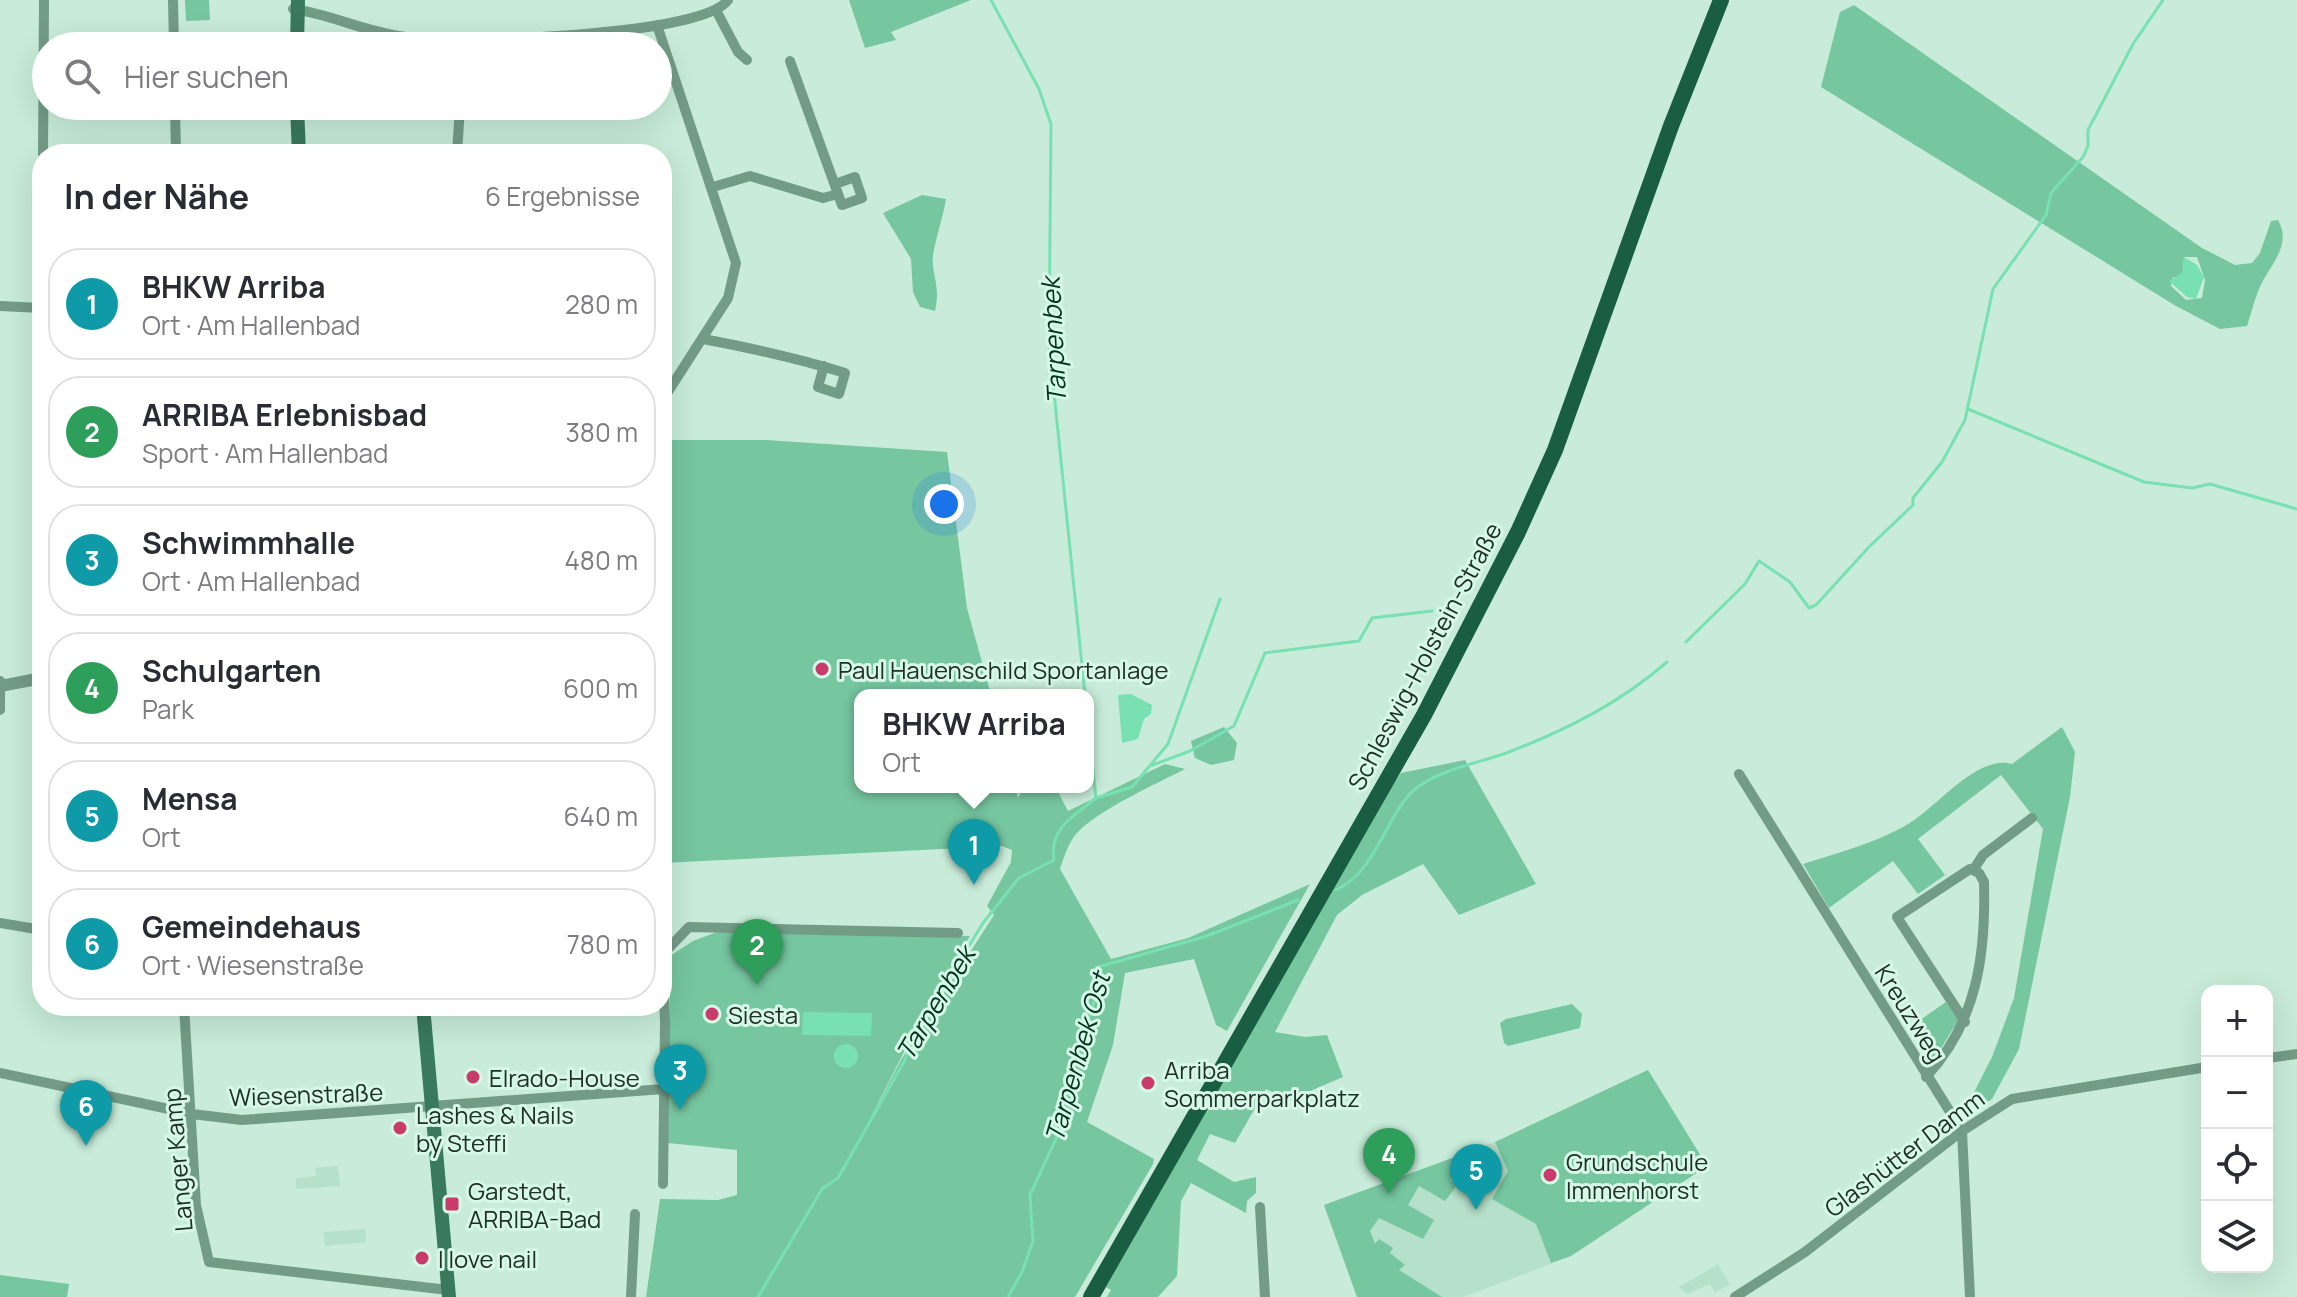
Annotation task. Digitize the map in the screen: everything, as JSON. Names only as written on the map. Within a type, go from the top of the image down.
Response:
[{"type":"main road","name":"Schleswig-Holstein-Straße","points":[[1091,1297],[1424,715],[1506,556],[1555,450],[1691,69],[1721,0]]},
{"type":"main road","points":[[296,6],[297,32]]},
{"type":"main road","points":[[298,120],[299,144]]},
{"type":"main road","points":[[424,1016],[449,1293]]},
{"type":"street","points":[[44,0],[44,32]]},
{"type":"street","points":[[173,0],[174,32]]},
{"type":"street","points":[[594,32],[657,25],[717,12],[728,0]]},
{"type":"street","points":[[296,6],[386,32]]},
{"type":"street","points":[[717,12],[738,52],[747,60]]},
{"type":"street","points":[[657,25],[659,32]]},
{"type":"street","points":[[713,187],[748,176],[822,198],[836,189],[790,61]]},
{"type":"street","points":[[672,68],[733,247],[736,272],[730,295],[672,386]]},
{"type":"street","points":[[43,120],[43,144]]},
{"type":"street","points":[[175,120],[176,144]]},
{"type":"street","points":[[458,144],[459,120]]},
{"type":"street","points":[[0,306],[32,308]]},
{"type":"street","points":[[703,339],[780,353],[824,366]]},
{"type":"street","points":[[0,710],[1,684],[32,679]]},
{"type":"street","name":"Kreuzweg","points":[[1739,774],[1962,1131]]},
{"type":"street","points":[[1974,869],[1983,855],[2032,818]]},
{"type":"street","points":[[1926,1077],[1946,1055],[1965,1022],[1983,960],[1984,882],[1974,869]]},
{"type":"street","points":[[1965,1022],[1897,917],[1965,870],[1974,869]]},
{"type":"street","points":[[0,923],[32,928]]},
{"type":"street","points":[[672,944],[689,927],[958,933]]},
{"type":"street","name":"Langer Kamp","points":[[185,1016],[196,1205],[209,1262],[449,1293]]},
{"type":"street","points":[[663,1016],[663,1184]]},
{"type":"street","points":[[2273,1057],[2297,1054]]},
{"type":"street","name":"Glashütter Damm","points":[[1735,1297],[1811,1248],[1962,1131],[2012,1099],[2031,1093],[2201,1068]]},
{"type":"street","name":"Wiesenstraße","points":[[0,1073],[192,1114],[242,1120],[664,1089]]},
{"type":"street","points":[[1962,1131],[1970,1297]]},
{"type":"street","points":[[1260,1207],[1265,1297]]},
{"type":"street","points":[[631,1297],[635,1214]]},
{"type":"shaded area","points":[[185,0],[209,0],[210,20],[186,21]]},
{"type":"shaded area","points":[[849,0],[971,0],[891,32],[896,40],[865,48]]},
{"type":"shaded area","points":[[1854,5],[2202,248],[2235,265],[2252,263],[2260,253],[2271,221],[2278,220],[2283,239],[2281,247],[2259,289],[2247,326],[2220,329],[2176,306],[1821,87],[1840,12]],"holes":[[[2184,257],[2197,257],[2205,280],[2202,298],[2186,300],[2171,286],[2173,277],[2178,278],[2183,272]]]},
{"type":"shaded area","points":[[922,195],[946,199],[933,255],[937,294],[935,311],[920,307],[913,292],[911,259],[883,213]]},
{"type":"shaded area","points":[[2184,257],[2197,265],[2204,277],[2196,299],[2187,297],[2169,281],[2183,272]]},
{"type":"shaded area","points":[[672,440],[766,440],[947,452],[967,608],[989,689],[854,689],[854,793],[1017,793],[1018,798],[1021,793],[1059,793],[1068,811],[1165,764],[1185,769],[1097,816],[1076,834],[1065,855],[1060,869],[1111,959],[1188,938],[1310,884],[1227,1031],[1216,1025],[1194,959],[1125,973],[1113,1045],[1087,1122],[1154,1159],[1075,1297],[646,1297],[660,1199],[718,1200],[737,1195],[737,1150],[668,1143],[672,955],[693,941],[717,932],[970,936],[912,1036],[850,1159],[901,1060],[994,915],[987,906],[1011,862],[1012,850],[1002,846],[672,862]]},
{"type":"shaded area","points":[[1131,694],[1152,705],[1151,714],[1144,719],[1138,739],[1122,743],[1118,695]]},
{"type":"shaded area","points":[[1224,727],[1237,743],[1234,760],[1211,765],[1195,758],[1191,741]]},
{"type":"shaded area","points":[[2062,727],[2075,752],[2070,797],[2019,1049],[1992,1099],[1960,1120],[1992,1057],[2014,998],[2043,829],[2001,775],[1918,839],[1945,875],[1918,894],[1893,861],[1829,908],[1803,864],[1867,843],[1903,827],[1970,775],[1998,763],[2012,764]]},
{"type":"shaded area","points":[[1465,760],[1536,884],[1459,915],[1423,864],[1362,895],[1337,915],[1275,1032],[1305,1037],[1327,1035],[1343,1077],[1289,1100],[1266,1089],[1235,1143],[1210,1134],[1197,1160],[1234,1182],[1256,1177],[1256,1193],[1247,1201],[1246,1213],[1191,1183],[1181,1201],[1177,1276],[1158,1297],[1107,1297],[1111,1290],[1106,1287],[1389,790],[1401,773]]},
{"type":"shaded area","points":[[1946,1002],[1958,1020],[1933,1062],[1910,1027]]},
{"type":"shaded area","points":[[1572,1004],[1582,1014],[1580,1028],[1508,1046],[1504,1043],[1500,1023],[1506,1019]]},
{"type":"shaded area","points":[[803,1012],[872,1013],[871,1036],[802,1035]]},
{"type":"shaded area","points":[[846,1044],[857,1051],[858,1056],[851,1067],[846,1068],[835,1061],[834,1056],[841,1045]]},
{"type":"shaded area","name":"Grundschule Immenhorst","points":[[1648,1070],[1707,1166],[1571,1256],[1464,1297],[1357,1297],[1324,1205],[1495,1142]]},
{"type":"shaded area","points":[[1648,1070],[1707,1166],[1571,1256],[1551,1263],[1536,1224],[1492,1199],[1508,1171],[1495,1142]]},
{"type":"shaded area","points":[[1469,1152],[1472,1159],[1463,1174],[1456,1171],[1450,1180],[1457,1185],[1445,1201],[1419,1186],[1408,1205],[1434,1220],[1423,1239],[1379,1218],[1370,1231],[1375,1244],[1379,1239],[1393,1248],[1390,1253],[1405,1265],[1399,1270],[1442,1297],[1357,1297],[1324,1205]]},
{"type":"shaded area","points":[[338,1166],[340,1186],[296,1189],[296,1178],[316,1176],[315,1168]]},
{"type":"shaded area","points":[[365,1229],[366,1242],[325,1246],[324,1232]]},
{"type":"shaded area","points":[[1718,1264],[1730,1285],[1715,1292],[1710,1284],[1687,1294],[1679,1287]]},
{"type":"shaded area","points":[[0,1275],[69,1284],[67,1297],[0,1297]]},
{"type":"waterway","name":"Tarpenbek","points":[[991,0],[1039,89],[1051,124],[1049,344],[1084,689]]},
{"type":"waterway","name":"Tarpenbek Ost","points":[[1686,642],[1745,584],[1759,561],[1790,582],[1809,608],[1816,605],[1913,505],[1913,498],[1942,462],[1965,420],[1993,289],[2046,215],[2051,193],[2083,157],[2088,146],[2088,130],[2133,44],[2163,0]]},
{"type":"waterway","points":[[1968,409],[2144,482],[2192,488],[2210,484],[2297,509]]},
{"type":"waterway","points":[[1096,798],[1132,787],[1168,744],[1220,599]]},
{"type":"waterway","points":[[1150,766],[1190,751],[1234,726],[1265,653],[1359,641],[1372,618],[1432,611]]},
{"type":"waterway","name":"Tarpenbek Ost","points":[[1336,890],[1363,869],[1407,797],[1428,780],[1509,752],[1572,725],[1611,703],[1667,662]]},
{"type":"waterway","name":"Tarpenbek","points":[[758,1297],[822,1189],[838,1178],[905,1060],[912,1039],[983,923],[1019,878],[1054,860],[1053,849],[1059,831],[1096,798],[1094,780]]},
{"type":"waterway","name":"Tarpenbek Ost","points":[[1008,1297],[1022,1272],[1033,1241],[1030,1195],[1061,1128],[1055,1117],[1103,976],[1098,967],[1207,936],[1298,900]]},
{"type":"place","name":"Paul Hauenschild Sportanlage","points":[[822,669]]},
{"type":"place","name":"BHKW Arriba","points":[[974,885]]},
{"type":"place","name":"ARRIBA Erlebnisbad","points":[[757,985]]},
{"type":"place","name":"Siesta","points":[[712,1014]]},
{"type":"place","name":"Elrado-House","points":[[473,1077]]},
{"type":"place","name":"Arriba Sommerparkplatz","points":[[1148,1083]]},
{"type":"place","name":"Schwimmhalle","points":[[680,1110]]},
{"type":"place","name":"Lashes & Nails by Steffi","points":[[400,1128]]},
{"type":"place","name":"Gemeindehaus","points":[[86,1146]]},
{"type":"place","name":"Grundschule Immenhorst","points":[[1550,1175]]},
{"type":"place","name":"Schulgarten","points":[[1389,1194]]},
{"type":"place","name":"Garstedt, ARRIBA-Bad","points":[[452,1204]]},
{"type":"place","name":"Mensa","points":[[1476,1210]]},
{"type":"place","name":"I love nail","points":[[422,1258]]}]
